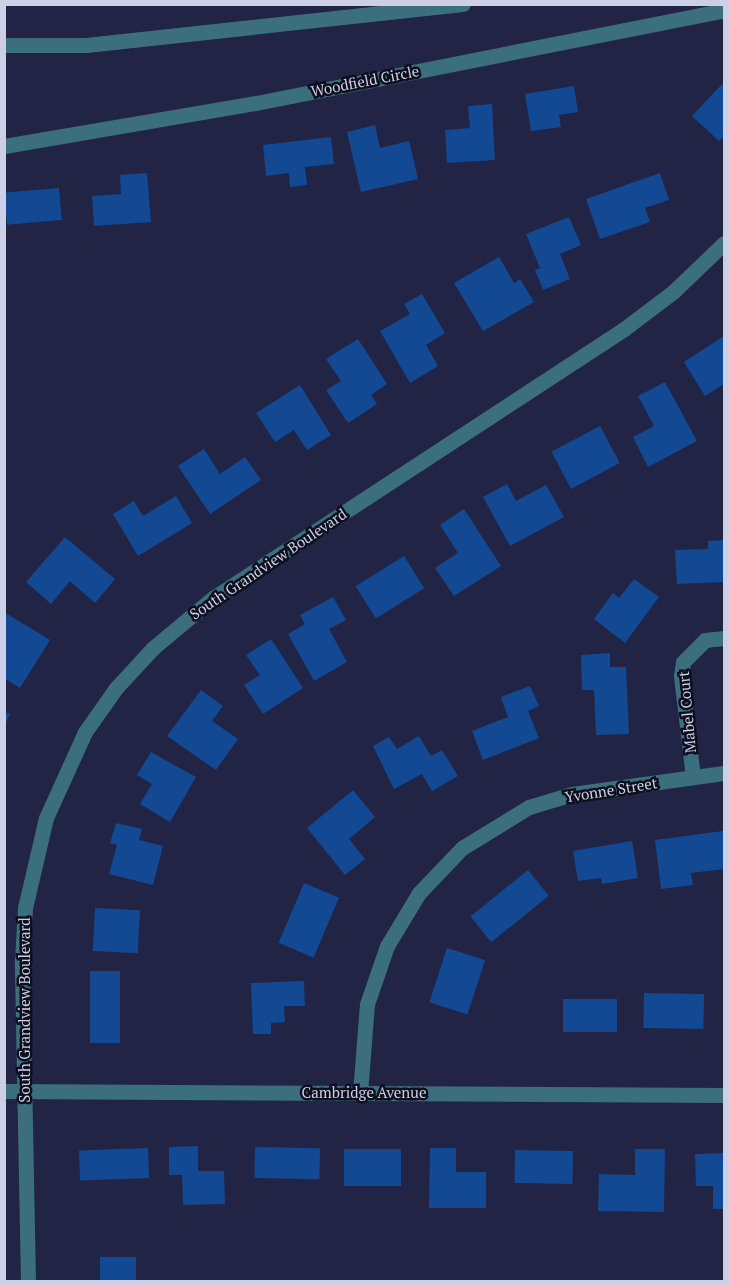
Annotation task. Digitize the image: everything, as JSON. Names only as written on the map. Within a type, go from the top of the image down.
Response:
[{"type":"street","points":[[4,45],[86,45],[463,4]]},
{"type":"street","name":"Woodfield Circle","points":[[4,146],[256,103],[724,10]]},
{"type":"street","name":"South Grandview Boulevard","points":[[28,1281],[22,960],[25,909],[36,850],[71,758],[116,688],[153,648],[213,598],[624,329],[722,250]]},
{"type":"street","name":"Mabel Court","points":[[693,777],[681,676],[683,662],[705,640],[724,638]]},
{"type":"street","name":"Yvonne Street","points":[[360,1093],[361,1048],[376,975],[397,926],[445,863],[483,832],[529,807],[582,792],[724,773]]},
{"type":"street","name":"Cambridge Avenue","points":[[4,1091],[724,1095]]},
{"type":"building","points":[[724,82],[724,136],[719,141],[692,116]]},
{"type":"building","points":[[574,86],[578,112],[559,115],[561,127],[531,131],[525,94]]},
{"type":"building","points":[[492,104],[495,160],[447,163],[445,130],[470,128],[468,106]]},
{"type":"building","points":[[375,125],[380,148],[409,141],[418,179],[361,192],[347,132]]},
{"type":"building","points":[[331,137],[334,164],[305,167],[307,185],[290,187],[289,173],[266,176],[263,145]]},
{"type":"building","points":[[147,173],[151,222],[94,226],[92,196],[121,194],[120,175]]},
{"type":"building","points":[[660,173],[669,200],[645,208],[650,222],[600,239],[586,199]]},
{"type":"building","points":[[59,188],[62,220],[7,225],[4,193]]},
{"type":"building","points":[[569,217],[581,245],[560,254],[570,279],[543,290],[535,270],[540,268],[526,234]]},
{"type":"building","points":[[499,257],[514,283],[520,279],[534,302],[483,331],[454,283]]},
{"type":"building","points":[[422,294],[445,333],[426,345],[438,366],[410,383],[380,331],[410,314],[404,304]]},
{"type":"building","points":[[724,336],[724,384],[705,396],[684,362]]},
{"type":"building","points":[[358,339],[387,384],[371,395],[377,404],[348,423],[326,390],[341,381],[326,359]]},
{"type":"building","points":[[665,382],[697,441],[648,467],[633,437],[654,426],[638,396]]},
{"type":"building","points":[[300,385],[331,435],[307,450],[294,430],[275,442],[256,413]]},
{"type":"building","points":[[600,426],[620,463],[571,489],[551,452]]},
{"type":"building","points":[[204,449],[220,474],[245,457],[261,480],[210,514],[178,466]]},
{"type":"building","points":[[507,484],[516,501],[546,485],[564,517],[510,546],[483,497]]},
{"type":"building","points":[[176,496],[192,523],[138,556],[113,514],[134,501],[143,516]]},
{"type":"building","points":[[464,509],[501,566],[454,596],[435,568],[458,553],[440,525]]},
{"type":"building","points":[[65,537],[115,579],[95,603],[70,581],[51,604],[26,582]]},
{"type":"building","points":[[724,540],[724,582],[677,584],[675,550],[708,549],[708,541]]},
{"type":"building","points":[[404,556],[424,588],[376,618],[356,586]]},
{"type":"building","points":[[634,579],[659,597],[625,643],[594,619],[613,593],[619,598]]},
{"type":"building","points":[[333,597],[346,620],[329,629],[347,662],[314,681],[288,634],[305,624],[300,615]]},
{"type":"building","points":[[4,612],[50,640],[20,688],[4,678]]},
{"type":"building","points":[[271,639],[303,688],[263,714],[244,685],[260,675],[246,655]]},
{"type":"building","points":[[610,653],[610,667],[626,667],[629,734],[596,735],[594,690],[582,690],[581,655]]},
{"type":"building","points":[[530,686],[539,706],[528,711],[539,738],[483,760],[472,731],[508,717],[501,697]]},
{"type":"building","points":[[201,690],[223,706],[212,721],[238,739],[216,770],[167,736]]},
{"type":"building","points":[[4,712],[10,714],[4,727]]},
{"type":"building","points":[[419,736],[431,756],[442,750],[458,776],[432,791],[422,774],[394,789],[373,746],[389,737],[397,749]]},
{"type":"building","points":[[151,752],[196,777],[170,822],[140,804],[152,784],[137,775]]},
{"type":"building","points":[[353,790],[375,817],[349,839],[365,859],[345,875],[307,828]]},
{"type":"building","points":[[116,823],[142,829],[139,840],[163,846],[153,885],[109,874],[117,845],[110,843]]},
{"type":"building","points":[[723,831],[724,869],[691,873],[693,885],[661,889],[655,840]]},
{"type":"building","points":[[632,841],[638,878],[602,884],[601,878],[578,881],[573,851]]},
{"type":"building","points":[[528,870],[549,896],[491,942],[470,917]]},
{"type":"building","points":[[304,883],[339,898],[314,958],[279,943]]},
{"type":"building","points":[[95,908],[140,910],[138,953],[93,951]]},
{"type":"building","points":[[447,948],[485,960],[467,1015],[429,1002]]},
{"type":"building","points":[[90,971],[120,971],[120,1043],[90,1043]]},
{"type":"building","points":[[304,981],[305,1006],[284,1006],[285,1022],[271,1023],[271,1034],[253,1034],[251,983]]},
{"type":"building","points":[[644,993],[704,994],[703,1029],[643,1028]]},
{"type":"building","points":[[563,999],[617,999],[617,1032],[563,1032]]},
{"type":"building","points":[[198,1146],[198,1171],[224,1171],[225,1204],[183,1205],[182,1175],[169,1175],[169,1147]]},
{"type":"building","points":[[255,1147],[320,1148],[319,1179],[254,1178]]},
{"type":"building","points":[[148,1148],[149,1178],[80,1180],[79,1150]]},
{"type":"building","points":[[430,1148],[456,1148],[456,1172],[486,1172],[486,1208],[429,1208]]},
{"type":"building","points":[[344,1149],[401,1149],[401,1186],[344,1186]]},
{"type":"building","points":[[635,1149],[665,1149],[664,1212],[598,1211],[599,1174],[635,1175]]},
{"type":"building","points":[[515,1150],[573,1151],[572,1184],[514,1183]]},
{"type":"building","points":[[724,1153],[724,1209],[713,1209],[713,1186],[696,1186],[695,1154]]},
{"type":"building","points":[[100,1257],[136,1257],[136,1282],[100,1282]]}]
